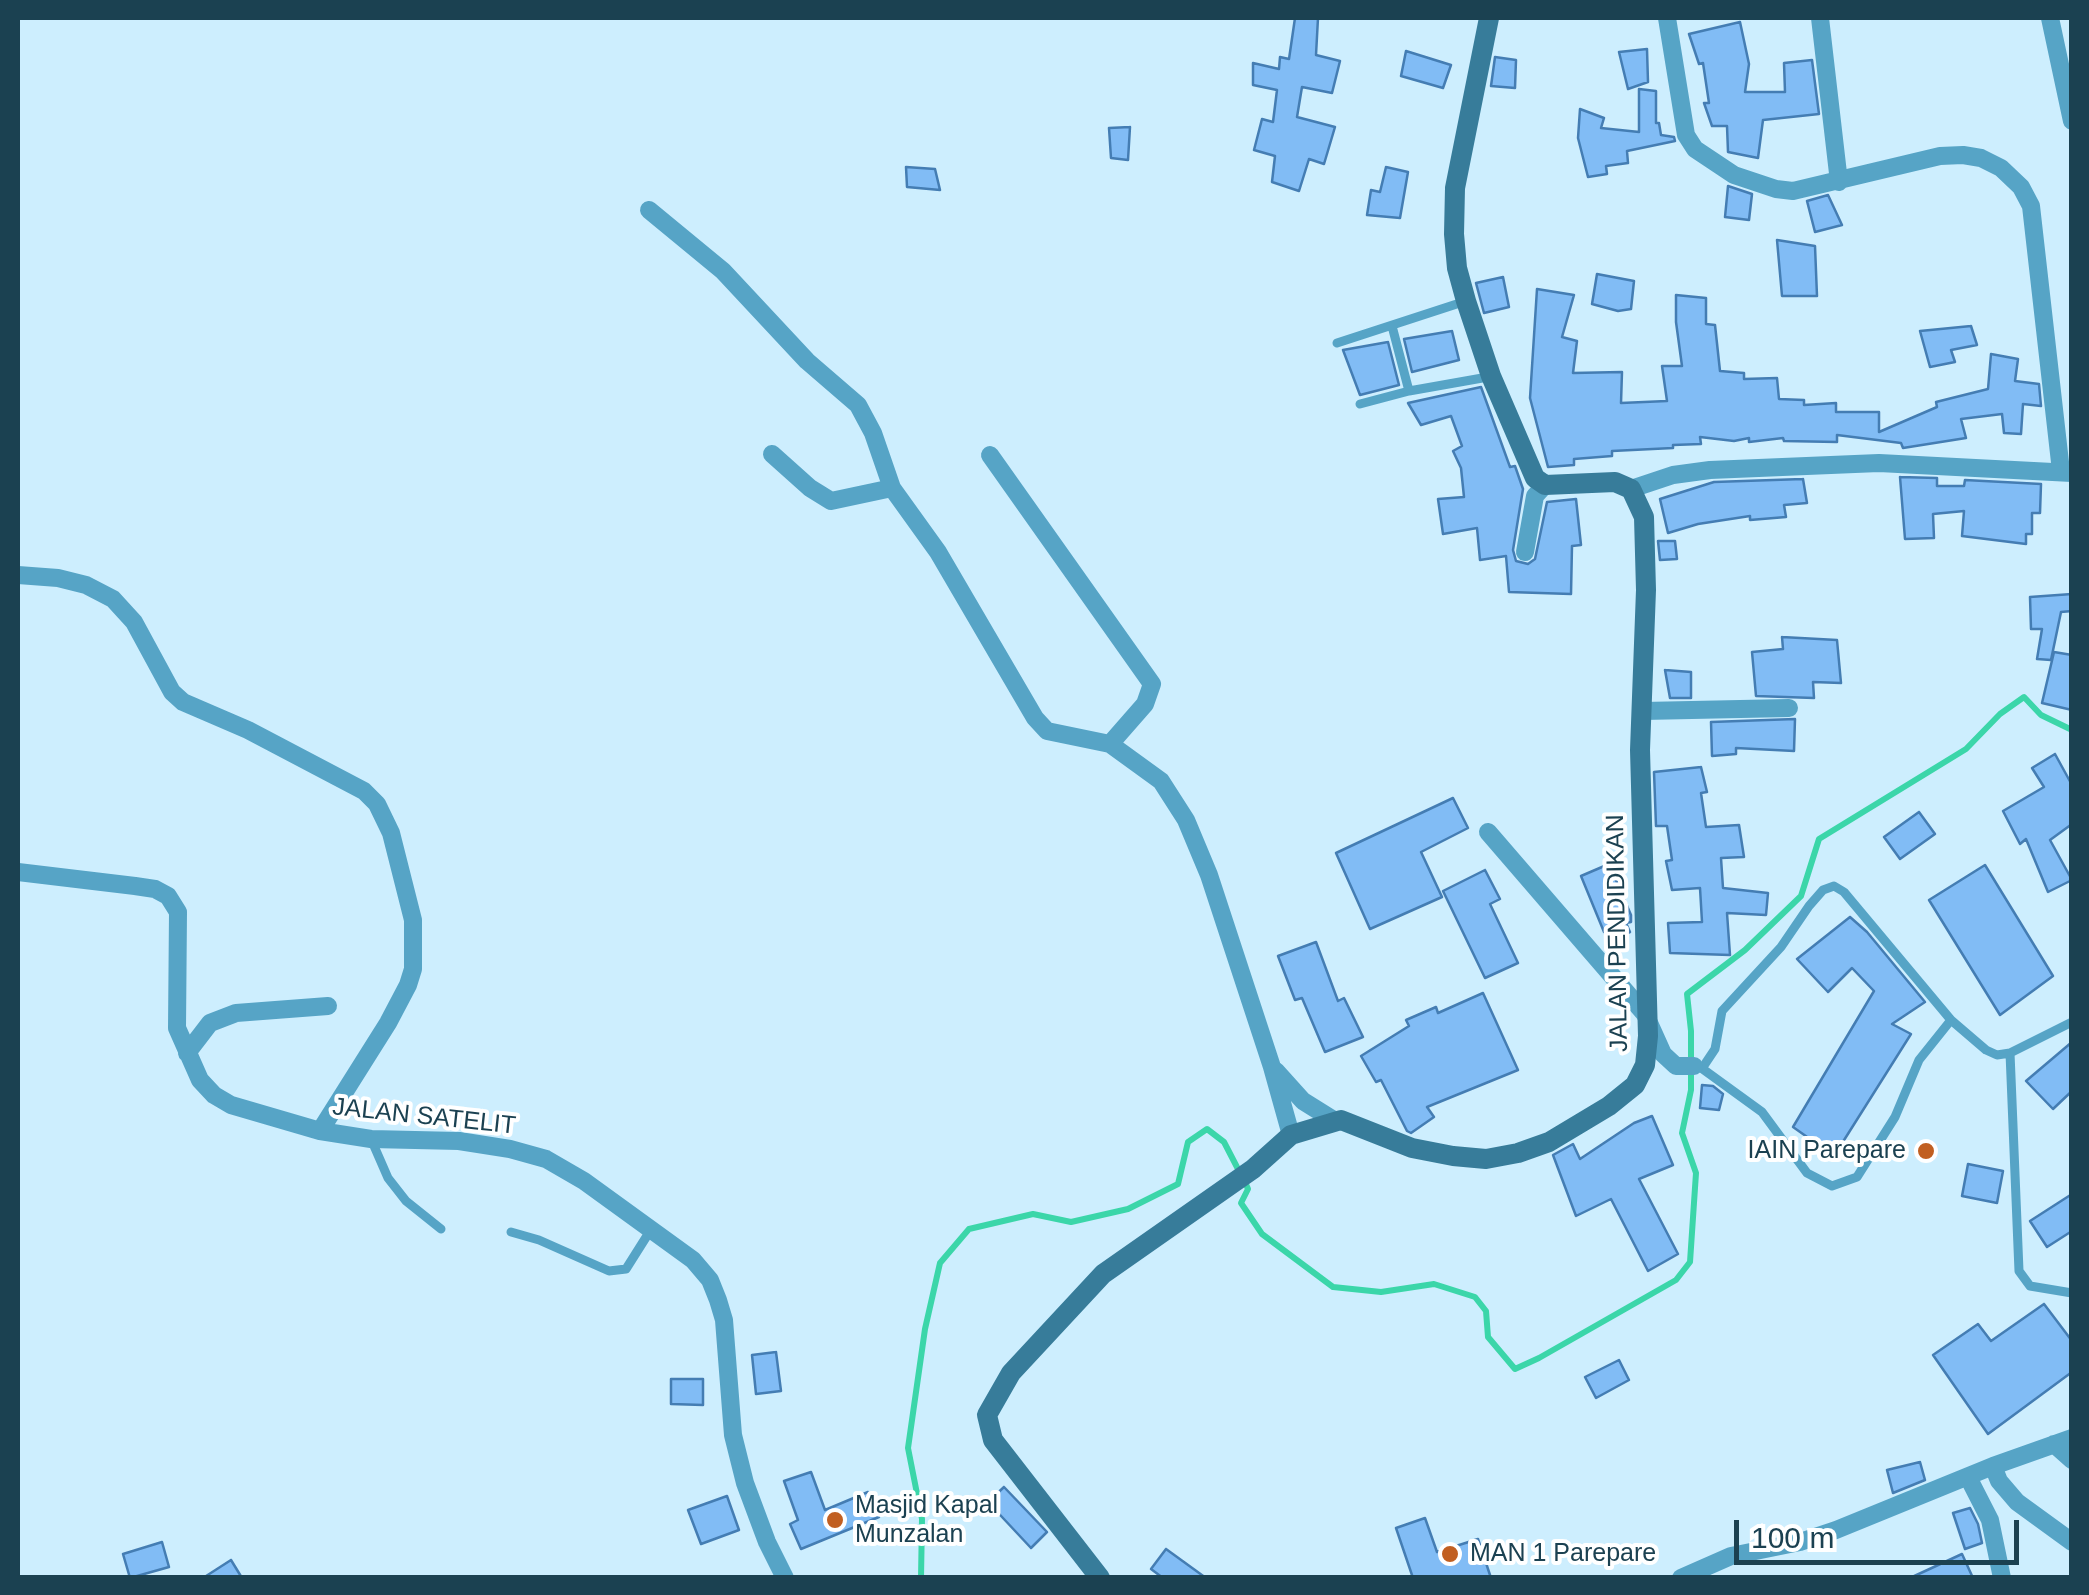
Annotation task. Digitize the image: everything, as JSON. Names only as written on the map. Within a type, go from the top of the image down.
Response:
[{"type":"street","points":[[1489,18],[1456,188],[1457,268],[1491,376],[1532,473],[1545,485],[1615,482],[1631,489],[1673,475],[1710,470],[1860,464],[2066,472],[2032,206],[2020,186],[2001,168],[1962,155],[1940,156],[1793,191],[1734,175],[1695,149],[1686,135],[1671,21]]},
{"type":"street","points":[[1820,18],[1839,182]]},
{"type":"street","points":[[2050,18],[2072,121]]},
{"type":"street","points":[[649,210],[724,271],[807,361],[858,405],[873,433],[892,488],[938,552],[1035,718],[1047,730],[1110,744],[1162,781],[1186,820],[1209,874],[1292,1135]]},
{"type":"street","points":[[772,454],[831,501],[892,488]]},
{"type":"street","points":[[990,455],[1152,684],[1145,704],[1110,744]]},
{"type":"street","points":[[1525,552],[1536,496],[1545,485]]},
{"type":"street","name":"JALAN PENDIDIKAN","points":[[1336,1121],[1412,1148],[1486,1158],[1518,1153],[1549,1142],[1609,1106],[1635,1085],[1648,1050],[1640,750],[1646,590],[1644,517],[1631,489]]},
{"type":"street","points":[[18,575],[58,578],[113,599],[134,622],[172,692],[183,702],[248,730],[364,791],[377,804],[391,833],[413,920],[413,969],[388,1023],[320,1131]]},
{"type":"street","points":[[1643,712],[1789,708]]},
{"type":"street","points":[[1488,832],[1645,1014],[1663,1054],[1691,1067]]},
{"type":"street","name":"JALAN SATELIT","points":[[18,872],[155,889],[168,896],[178,912],[177,1028],[200,1080],[214,1095],[231,1104],[320,1131],[371,1139],[459,1141],[510,1148],[546,1159],[584,1181],[693,1260],[710,1280],[724,1320],[734,1435],[745,1484],[784,1578]]},
{"type":"street","points":[[187,1053],[210,1023],[236,1014],[328,1006]]},
{"type":"street","points":[[1272,1067],[1303,1101],[1336,1121]]},
{"type":"street","points":[[1100,1578],[993,1440],[987,1415],[1011,1373],[1103,1274],[1226,1188],[1292,1135],[1336,1121]]},
{"type":"street","points":[[1681,1578],[1731,1556],[1836,1530],[2063,1441],[2072,1460]]},
{"type":"street","points":[[1993,1466],[2017,1502],[2072,1542]]},
{"type":"street","points":[[1968,1477],[1990,1520],[2002,1578]]},
{"type":"lane","points":[[1337,343],[1466,301]]},
{"type":"lane","points":[[1392,326],[1409,391]]},
{"type":"lane","points":[[1360,404],[1491,376]]},
{"type":"lane","points":[[1951,1020],[1919,1060],[1895,1117],[1857,1178],[1832,1186],[1807,1173],[1762,1112],[1691,1067],[1715,1050],[1722,1010],[1780,948],[1808,906],[1834,886],[1844,892],[1951,1020],[1986,1050],[1997,1055],[2010,1053],[2072,1022]]},
{"type":"lane","points":[[2010,1053],[2019,1271],[2030,1286],[2072,1292]]},
{"type":"lane","points":[[371,1139],[388,1178],[406,1201],[440,1230]]},
{"type":"lane","points":[[511,1232],[609,1271],[626,1269],[650,1231]]},
{"type":"building","points":[[1295,18],[1318,18],[1316,55],[1340,61],[1332,93],[1302,87],[1297,117],[1335,127],[1324,164],[1309,159],[1299,191],[1272,182],[1275,156],[1254,150],[1262,119],[1273,122],[1277,90],[1253,85],[1253,63],[1279,69],[1280,57],[1289,59]]},
{"type":"building","points":[[1740,22],[1749,64],[1745,92],[1785,92],[1784,63],[1812,60],[1819,114],[1763,120],[1758,158],[1728,152],[1727,126],[1712,126],[1704,103],[1709,103],[1703,63],[1699,64],[1689,34]]},
{"type":"building","points":[[1647,49],[1648,82],[1628,89],[1619,52]]},
{"type":"building","points":[[1406,51],[1451,65],[1443,88],[1401,76]]},
{"type":"building","points":[[1495,57],[1516,60],[1515,88],[1491,86]]},
{"type":"building","points":[[1639,89],[1656,91],[1656,123],[1661,135],[1674,137],[1675,141],[1627,151],[1628,163],[1606,166],[1607,174],[1588,177],[1578,138],[1580,109],[1604,118],[1601,128],[1639,132]]},
{"type":"building","points":[[1130,127],[1128,160],[1111,158],[1109,128]]},
{"type":"building","points":[[906,167],[935,169],[940,190],[907,187]]},
{"type":"building","points":[[1386,167],[1408,172],[1400,218],[1367,215],[1371,190],[1380,192]]},
{"type":"building","points":[[1728,186],[1752,194],[1749,220],[1725,217]]},
{"type":"building","points":[[1828,195],[1842,225],[1815,232],[1807,201]]},
{"type":"building","points":[[1777,240],[1815,246],[1817,296],[1782,296]]},
{"type":"building","points":[[1597,274],[1634,281],[1631,309],[1618,311],[1592,304]]},
{"type":"building","points":[[1503,277],[1509,307],[1484,313],[1476,283]]},
{"type":"building","points":[[1537,289],[1574,295],[1562,337],[1577,341],[1573,373],[1622,372],[1621,403],[1667,401],[1662,366],[1682,366],[1676,295],[1706,298],[1706,324],[1715,325],[1720,371],[1744,373],[1744,379],[1777,378],[1779,399],[1804,400],[1804,405],[1836,403],[1836,412],[1879,412],[1879,432],[1937,407],[1936,402],[1988,389],[1991,354],[2018,359],[2015,381],[2039,384],[2041,406],[2023,404],[2021,434],[2004,433],[2002,414],[1961,419],[1966,438],[1903,448],[1901,443],[1837,435],[1837,442],[1783,438],[1749,442],[1749,438],[1734,441],[1700,437],[1701,444],[1612,451],[1612,456],[1574,459],[1574,465],[1548,467],[1530,398]]},
{"type":"building","points":[[1971,326],[1977,345],[1951,350],[1955,362],[1930,367],[1920,331]]},
{"type":"building","points":[[1452,331],[1459,360],[1412,372],[1404,339]]},
{"type":"building","points":[[1388,342],[1399,385],[1360,395],[1343,350]]},
{"type":"building","points":[[1481,387],[1510,467],[1515,466],[1523,489],[1513,550],[1516,561],[1528,564],[1535,559],[1547,502],[1576,499],[1581,545],[1572,546],[1571,594],[1509,592],[1506,556],[1480,560],[1477,528],[1443,534],[1438,499],[1464,497],[1461,468],[1453,451],[1462,446],[1451,416],[1421,425],[1408,403]]},
{"type":"building","points":[[1900,477],[1937,478],[1937,486],[1964,486],[1965,480],[2041,484],[2040,513],[2032,513],[2032,534],[2026,534],[2026,544],[1962,536],[1964,511],[1933,514],[1934,538],[1905,539]]},
{"type":"building","points":[[1803,479],[1807,503],[1784,505],[1786,517],[1750,520],[1750,516],[1668,533],[1660,499],[1714,482]]},
{"type":"building","points":[[1658,541],[1675,541],[1677,559],[1660,560]]},
{"type":"building","points":[[2072,594],[2072,611],[2061,612],[2051,660],[2037,659],[2042,629],[2031,629],[2030,597]]},
{"type":"building","points":[[1782,637],[1837,640],[1841,683],[1813,682],[1814,698],[1756,696],[1752,652],[1783,649]]},
{"type":"building","points":[[2054,652],[2072,655],[2072,710],[2042,703]]},
{"type":"building","points":[[1665,670],[1691,672],[1691,698],[1670,698]]},
{"type":"building","points":[[1795,719],[1794,751],[1736,748],[1736,754],[1712,756],[1711,722]]},
{"type":"building","points":[[2055,754],[2072,785],[2072,824],[2050,840],[2072,880],[2048,892],[2026,839],[2020,844],[2003,811],[2044,787],[2032,768]]},
{"type":"building","points":[[1701,767],[1707,792],[1701,793],[1706,827],[1739,825],[1744,857],[1721,858],[1723,888],[1768,893],[1766,915],[1727,913],[1730,955],[1670,953],[1668,923],[1702,922],[1700,888],[1672,890],[1666,861],[1672,860],[1667,826],[1656,826],[1654,772]]},
{"type":"building","points":[[1453,798],[1468,828],[1421,852],[1442,897],[1370,929],[1336,853]]},
{"type":"building","points":[[1919,812],[1935,834],[1900,859],[1884,837]]},
{"type":"building","points":[[1609,864],[1631,915],[1631,922],[1626,923],[1630,932],[1614,939],[1609,930],[1604,932],[1581,876]]},
{"type":"building","points":[[1985,865],[2053,976],[2000,1015],[1929,900]]},
{"type":"building","points":[[1485,870],[1500,899],[1490,904],[1518,963],[1485,978],[1443,891]]},
{"type":"building","points":[[1850,917],[1925,1002],[1892,1024],[1911,1034],[1834,1156],[1793,1127],[1874,991],[1852,968],[1828,992],[1797,959]]},
{"type":"building","points":[[1316,942],[1338,1001],[1344,998],[1363,1037],[1325,1052],[1302,998],[1295,1000],[1278,956]]},
{"type":"building","points":[[1483,993],[1518,1070],[1427,1107],[1434,1117],[1411,1133],[1407,1131],[1381,1080],[1376,1082],[1361,1056],[1409,1026],[1406,1020],[1436,1007],[1438,1013]]},
{"type":"building","points":[[2072,1042],[2072,1091],[2053,1109],[2026,1081]]},
{"type":"building","points":[[1702,1085],[1713,1086],[1723,1094],[1719,1110],[1700,1108]]},
{"type":"building","points":[[1652,1116],[1673,1165],[1639,1179],[1678,1254],[1648,1271],[1611,1199],[1576,1216],[1553,1155],[1573,1144],[1580,1159],[1634,1123]]},
{"type":"building","points":[[1968,1164],[2003,1171],[1997,1203],[1962,1196]]},
{"type":"building","points":[[2072,1194],[2072,1231],[2047,1247],[2030,1221]]},
{"type":"building","points":[[2044,1304],[2072,1341],[2072,1372],[1988,1434],[1933,1355],[1978,1324],[1991,1341]]},
{"type":"building","points":[[776,1352],[781,1391],[756,1394],[752,1355]]},
{"type":"building","points":[[1619,1360],[1629,1380],[1596,1398],[1585,1377]]},
{"type":"building","points":[[671,1379],[703,1379],[703,1405],[671,1404]]},
{"type":"building","points":[[1920,1462],[1925,1480],[1893,1493],[1887,1470]]},
{"type":"building","name":"Masjid Kapal Munzalan","points":[[811,1472],[825,1510],[868,1492],[879,1517],[801,1549],[790,1524],[798,1520],[784,1481]]},
{"type":"building","points":[[1004,1487],[1047,1532],[1031,1548],[988,1502]]},
{"type":"building","points":[[727,1496],[739,1530],[701,1544],[688,1510]]},
{"type":"building","points":[[1970,1508],[1982,1543],[1965,1549],[1953,1513]]},
{"type":"building","points":[[1425,1518],[1437,1552],[1478,1539],[1491,1578],[1413,1578],[1396,1528]]},
{"type":"building","points":[[162,1542],[169,1567],[130,1578],[123,1554]]},
{"type":"building","points":[[1166,1549],[1206,1578],[1163,1578],[1151,1569]]},
{"type":"building","points":[[1962,1554],[1973,1578],[1910,1578]]},
{"type":"building","points":[[231,1560],[242,1578],[203,1578]]},
{"type":"waterway","points":[[1245,1182],[1248,1189],[1241,1203],[1262,1234],[1333,1287],[1381,1292],[1434,1284],[1475,1297],[1486,1311],[1488,1337],[1515,1369],[1539,1358],[1676,1280],[1690,1262],[1696,1173],[1682,1133],[1691,1090],[1687,994],[1745,950],[1801,896],[1819,839],[1966,749],[2000,714],[2024,697],[2041,715],[2072,730]]},
{"type":"waterway","points":[[921,1578],[922,1519],[908,1448],[925,1329],[940,1263],[969,1229],[1033,1214],[1071,1222],[1128,1209],[1178,1184],[1188,1142],[1207,1129],[1224,1142],[1239,1171]]},
{"type":"place","name":"IAIN Parepare","points":[[1926,1151]]},
{"type":"place","name":"Masjid Kapal Munzalan","points":[[835,1520]]},
{"type":"place","name":"MAN 1 Parepare","points":[[1450,1554]]}]
